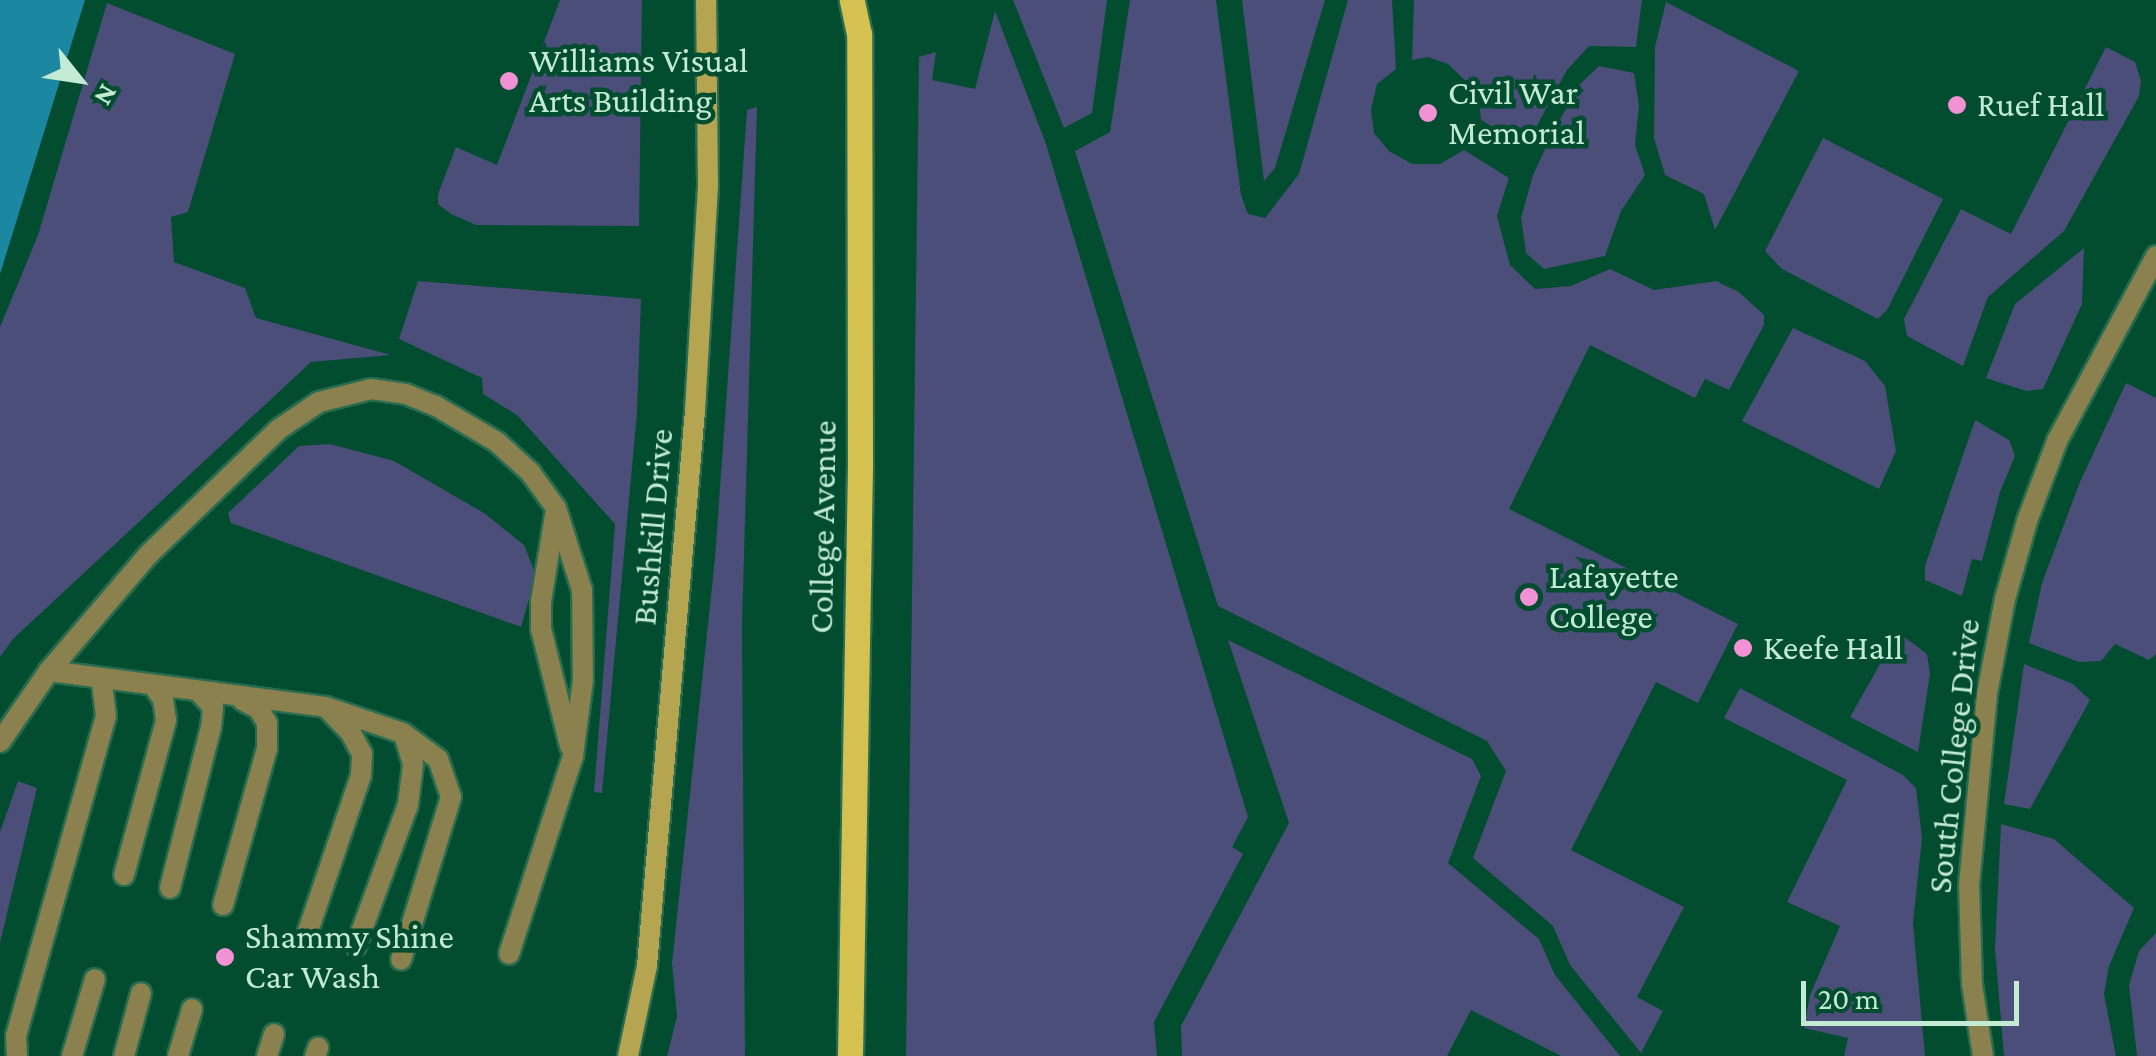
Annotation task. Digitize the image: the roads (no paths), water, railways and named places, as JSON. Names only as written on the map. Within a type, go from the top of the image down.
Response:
[{"type":"main road","name":"College Avenue","points":[[850,1056],[860,464],[858,34],[852,0]]},
{"type":"street","name":"Bushkill Drive","points":[[628,1056],[648,966],[696,411],[708,186],[706,0]]},
{"type":"street","name":"South College Drive","points":[[1982,1056],[1972,984],[1968,885],[1987,694],[2005,599],[2026,521],[2058,441],[2156,256]]},
{"type":"street","points":[[0,742],[49,672],[149,554],[246,458],[319,402],[372,388],[406,394],[469,423],[530,472],[556,508],[582,590],[583,680],[573,756],[509,954]]},
{"type":"street","points":[[556,508],[541,601],[541,629],[573,756]]},
{"type":"street","points":[[49,672],[326,707],[404,732],[438,759],[451,798],[401,960]]},
{"type":"street","points":[[17,1056],[16,1036],[106,716],[101,678]]},
{"type":"street","points":[[124,874],[166,720],[163,699],[153,685]]},
{"type":"street","points":[[170,888],[211,727],[213,707],[198,691]]},
{"type":"street","points":[[223,905],[268,748],[266,723],[259,709],[232,695]]},
{"type":"street","points":[[308,931],[361,775],[362,754],[351,733],[326,707]]},
{"type":"street","points":[[356,946],[408,805],[413,764],[404,732]]},
{"type":"street","points":[[72,1056],[95,979]]},
{"type":"street","points":[[124,1056],[141,993]]},
{"type":"street","points":[[178,1056],[192,1009]]},
{"type":"street","points":[[266,1056],[274,1034]]},
{"type":"place","name":"Williams Visual Arts Building","points":[[509,81]]},
{"type":"place","name":"Ruef Hall","points":[[1957,105]]},
{"type":"place","name":"Civil War Memorial","points":[[1428,113]]},
{"type":"place","name":"Lafayette College","points":[[1529,597]]},
{"type":"place","name":"Keefe Hall","points":[[1743,648]]},
{"type":"place","name":"Shammy Shine Car Wash","points":[[225,957]]}]
